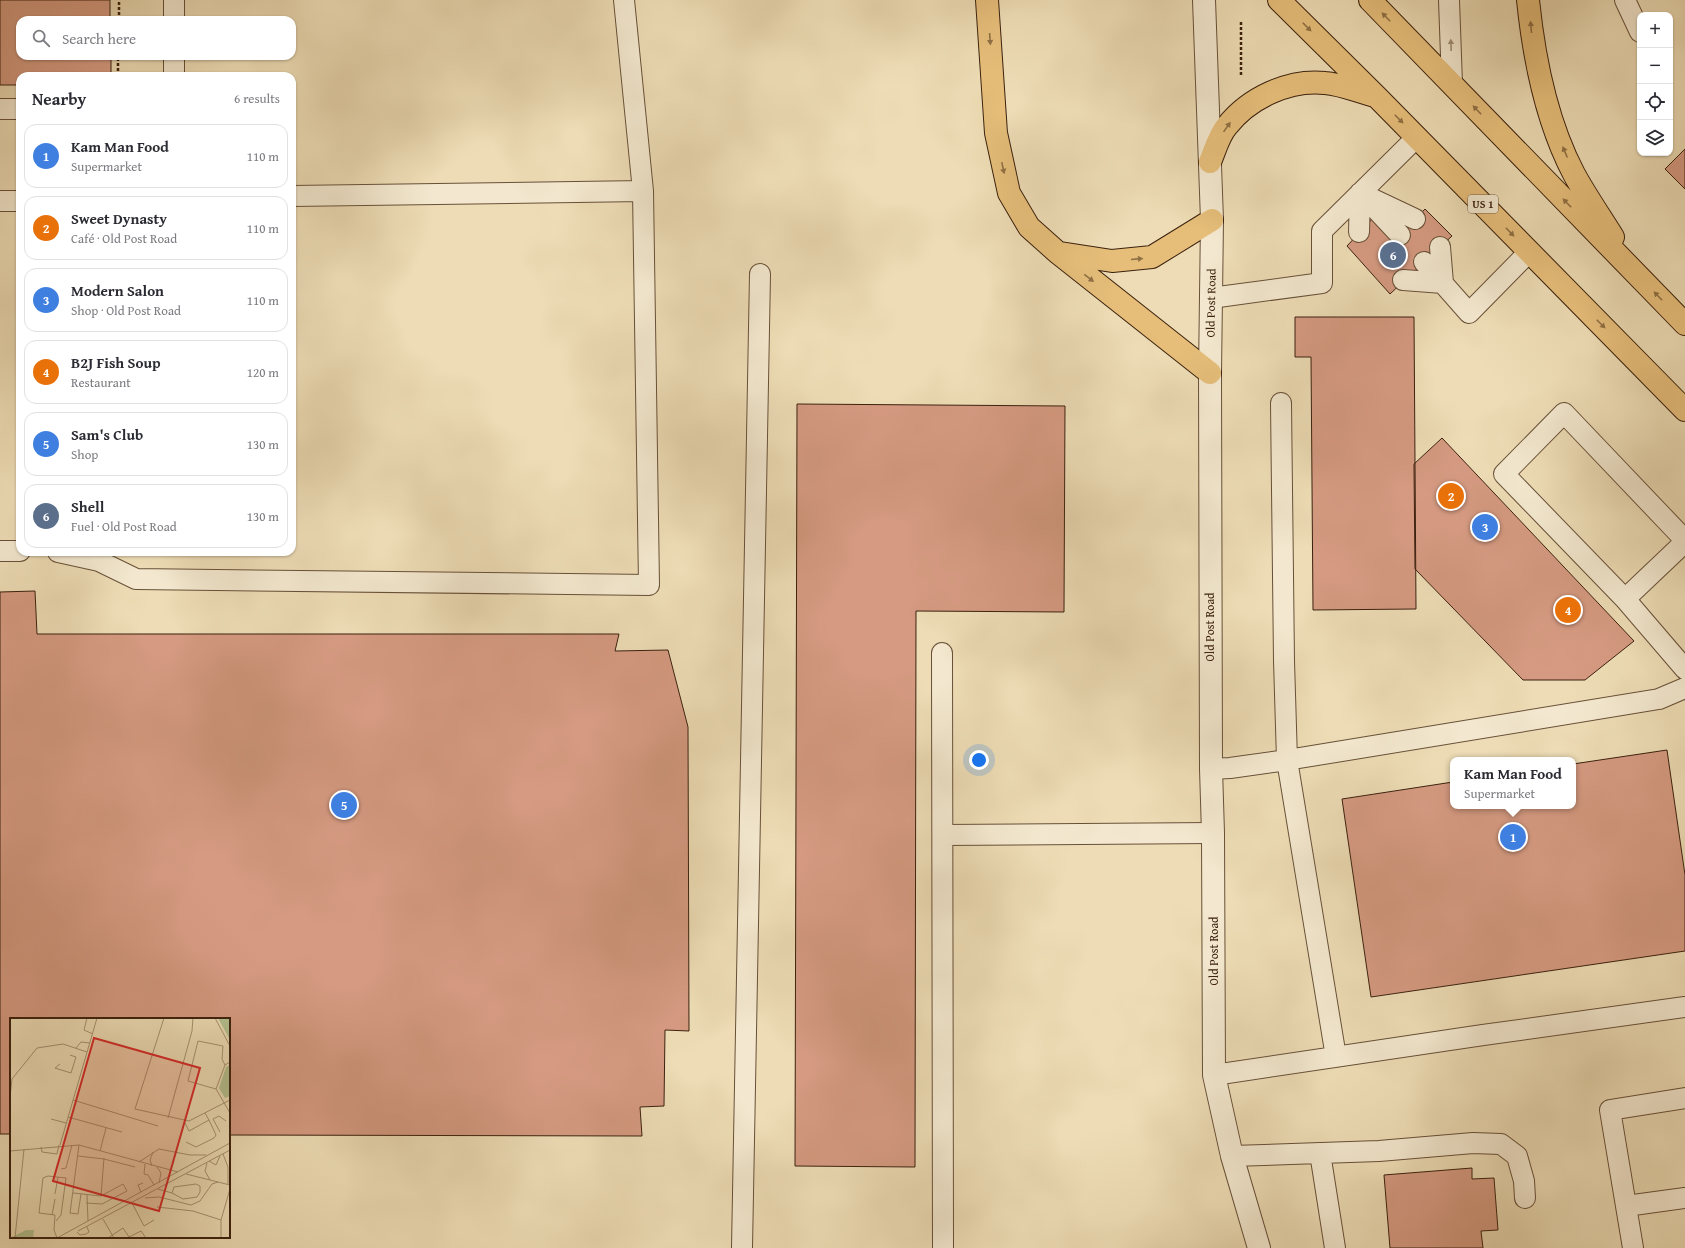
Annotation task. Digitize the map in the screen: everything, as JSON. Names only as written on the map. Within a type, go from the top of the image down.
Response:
[{"type":"highway","points":[[987,0],[996,133],[1009,193],[1029,227],[1057,252],[1210,373]]},
{"type":"highway","name":"US 1","points":[[1279,0],[1417,137],[1685,410]]},
{"type":"highway","points":[[1370,0],[1633,270],[1682,316]]},
{"type":"highway","points":[[1528,0],[1532,43],[1543,90],[1557,133],[1574,173],[1633,270]]},
{"type":"highway","points":[[1210,162],[1226,126],[1243,110],[1265,95],[1290,85],[1325,83],[1376,96]]},
{"type":"highway","points":[[1057,252],[1112,261],[1152,258],[1212,220]]},
{"type":"street","name":"Old Post Road","points":[[1204,0],[1212,220],[1210,373],[1211,769],[1213,833],[1214,1074],[1232,1156],[1259,1248]]},
{"type":"lane","points":[[174,0],[174,16]]},
{"type":"lane","points":[[1449,0],[1452,84]]},
{"type":"lane","points":[[1625,0],[1637,26]]},
{"type":"lane","points":[[76,556],[98,561],[136,579],[649,585],[642,191],[629,3]]},
{"type":"lane","points":[[174,60],[174,72]]},
{"type":"lane","points":[[0,109],[16,109]]},
{"type":"lane","points":[[1211,298],[1322,283],[1322,231],[1417,137]]},
{"type":"lane","points":[[296,196],[642,191]]},
{"type":"lane","points":[[1360,193],[1415,219]]},
{"type":"lane","points":[[1359,232],[1360,193]]},
{"type":"lane","points":[[1360,193],[1400,235]]},
{"type":"lane","points":[[0,201],[16,200]]},
{"type":"lane","points":[[1440,247],[1443,283]]},
{"type":"lane","points":[[1424,262],[1469,313],[1529,252]]},
{"type":"lane","points":[[742,1248],[760,274]]},
{"type":"lane","points":[[1403,280],[1443,283]]},
{"type":"lane","points":[[1281,403],[1284,661],[1287,760],[1336,1057]]},
{"type":"lane","points":[[1625,599],[1685,541],[1564,413],[1504,474],[1625,599],[1685,669]]},
{"type":"lane","points":[[0,551],[16,551]]},
{"type":"lane","points":[[942,653],[943,1248]]},
{"type":"lane","points":[[1211,769],[1230,768],[1287,760],[1659,699],[1685,688]]},
{"type":"lane","points":[[943,834],[1213,833]]},
{"type":"lane","points":[[1214,1074],[1685,1008]]},
{"type":"lane","points":[[1633,1248],[1610,1110],[1685,1098]]},
{"type":"lane","points":[[1232,1156],[1379,1151],[1473,1143],[1501,1144],[1517,1156],[1524,1181],[1526,1198]]},
{"type":"lane","points":[[1320,1153],[1334,1248]]},
{"type":"lane","points":[[1626,1206],[1685,1198]]},
{"type":"path","points":[[119,0],[119,16]]},
{"type":"path","points":[[1241,21],[1241,77]]},
{"type":"path","points":[[118,60],[118,72]]},
{"type":"building","points":[[0,0],[110,0],[110,16],[16,16],[16,60],[111,60],[111,72],[16,72],[16,85],[0,85]]},
{"type":"building","points":[[1685,149],[1685,189],[1665,169]]},
{"type":"building","points":[[1425,209],[1452,236],[1390,294],[1347,246],[1375,216],[1396,239]]},
{"type":"building","points":[[1295,317],[1414,317],[1416,609],[1313,610],[1311,357],[1295,357]]},
{"type":"building","points":[[797,404],[1065,406],[1064,612],[916,611],[915,1167],[795,1166]]},
{"type":"building","points":[[1442,438],[1634,641],[1585,680],[1523,680],[1415,569],[1414,464]]},
{"type":"building","points":[[35,591],[37,634],[619,634],[615,651],[668,650],[688,727],[689,1031],[665,1030],[664,1106],[640,1107],[642,1136],[230,1135],[230,1018],[10,1018],[10,1134],[0,1134],[0,592]]},
{"type":"building","points":[[1667,750],[1685,875],[1685,951],[1371,997],[1342,799],[1450,782],[1450,809],[1576,809],[1576,764]]},
{"type":"building","points":[[1472,1168],[1472,1179],[1494,1178],[1498,1230],[1481,1231],[1483,1248],[1390,1248],[1384,1175]]},
{"type":"place","name":"Shell","points":[[1393,255]]},
{"type":"place","name":"Sweet Dynasty","points":[[1451,496]]},
{"type":"place","name":"Modern Salon","points":[[1485,527]]},
{"type":"place","name":"B2J Fish Soup","points":[[1568,610]]},
{"type":"place","name":"Sam's Club","points":[[344,805]]},
{"type":"place","name":"Kam Man Food","points":[[1513,837]]}]
